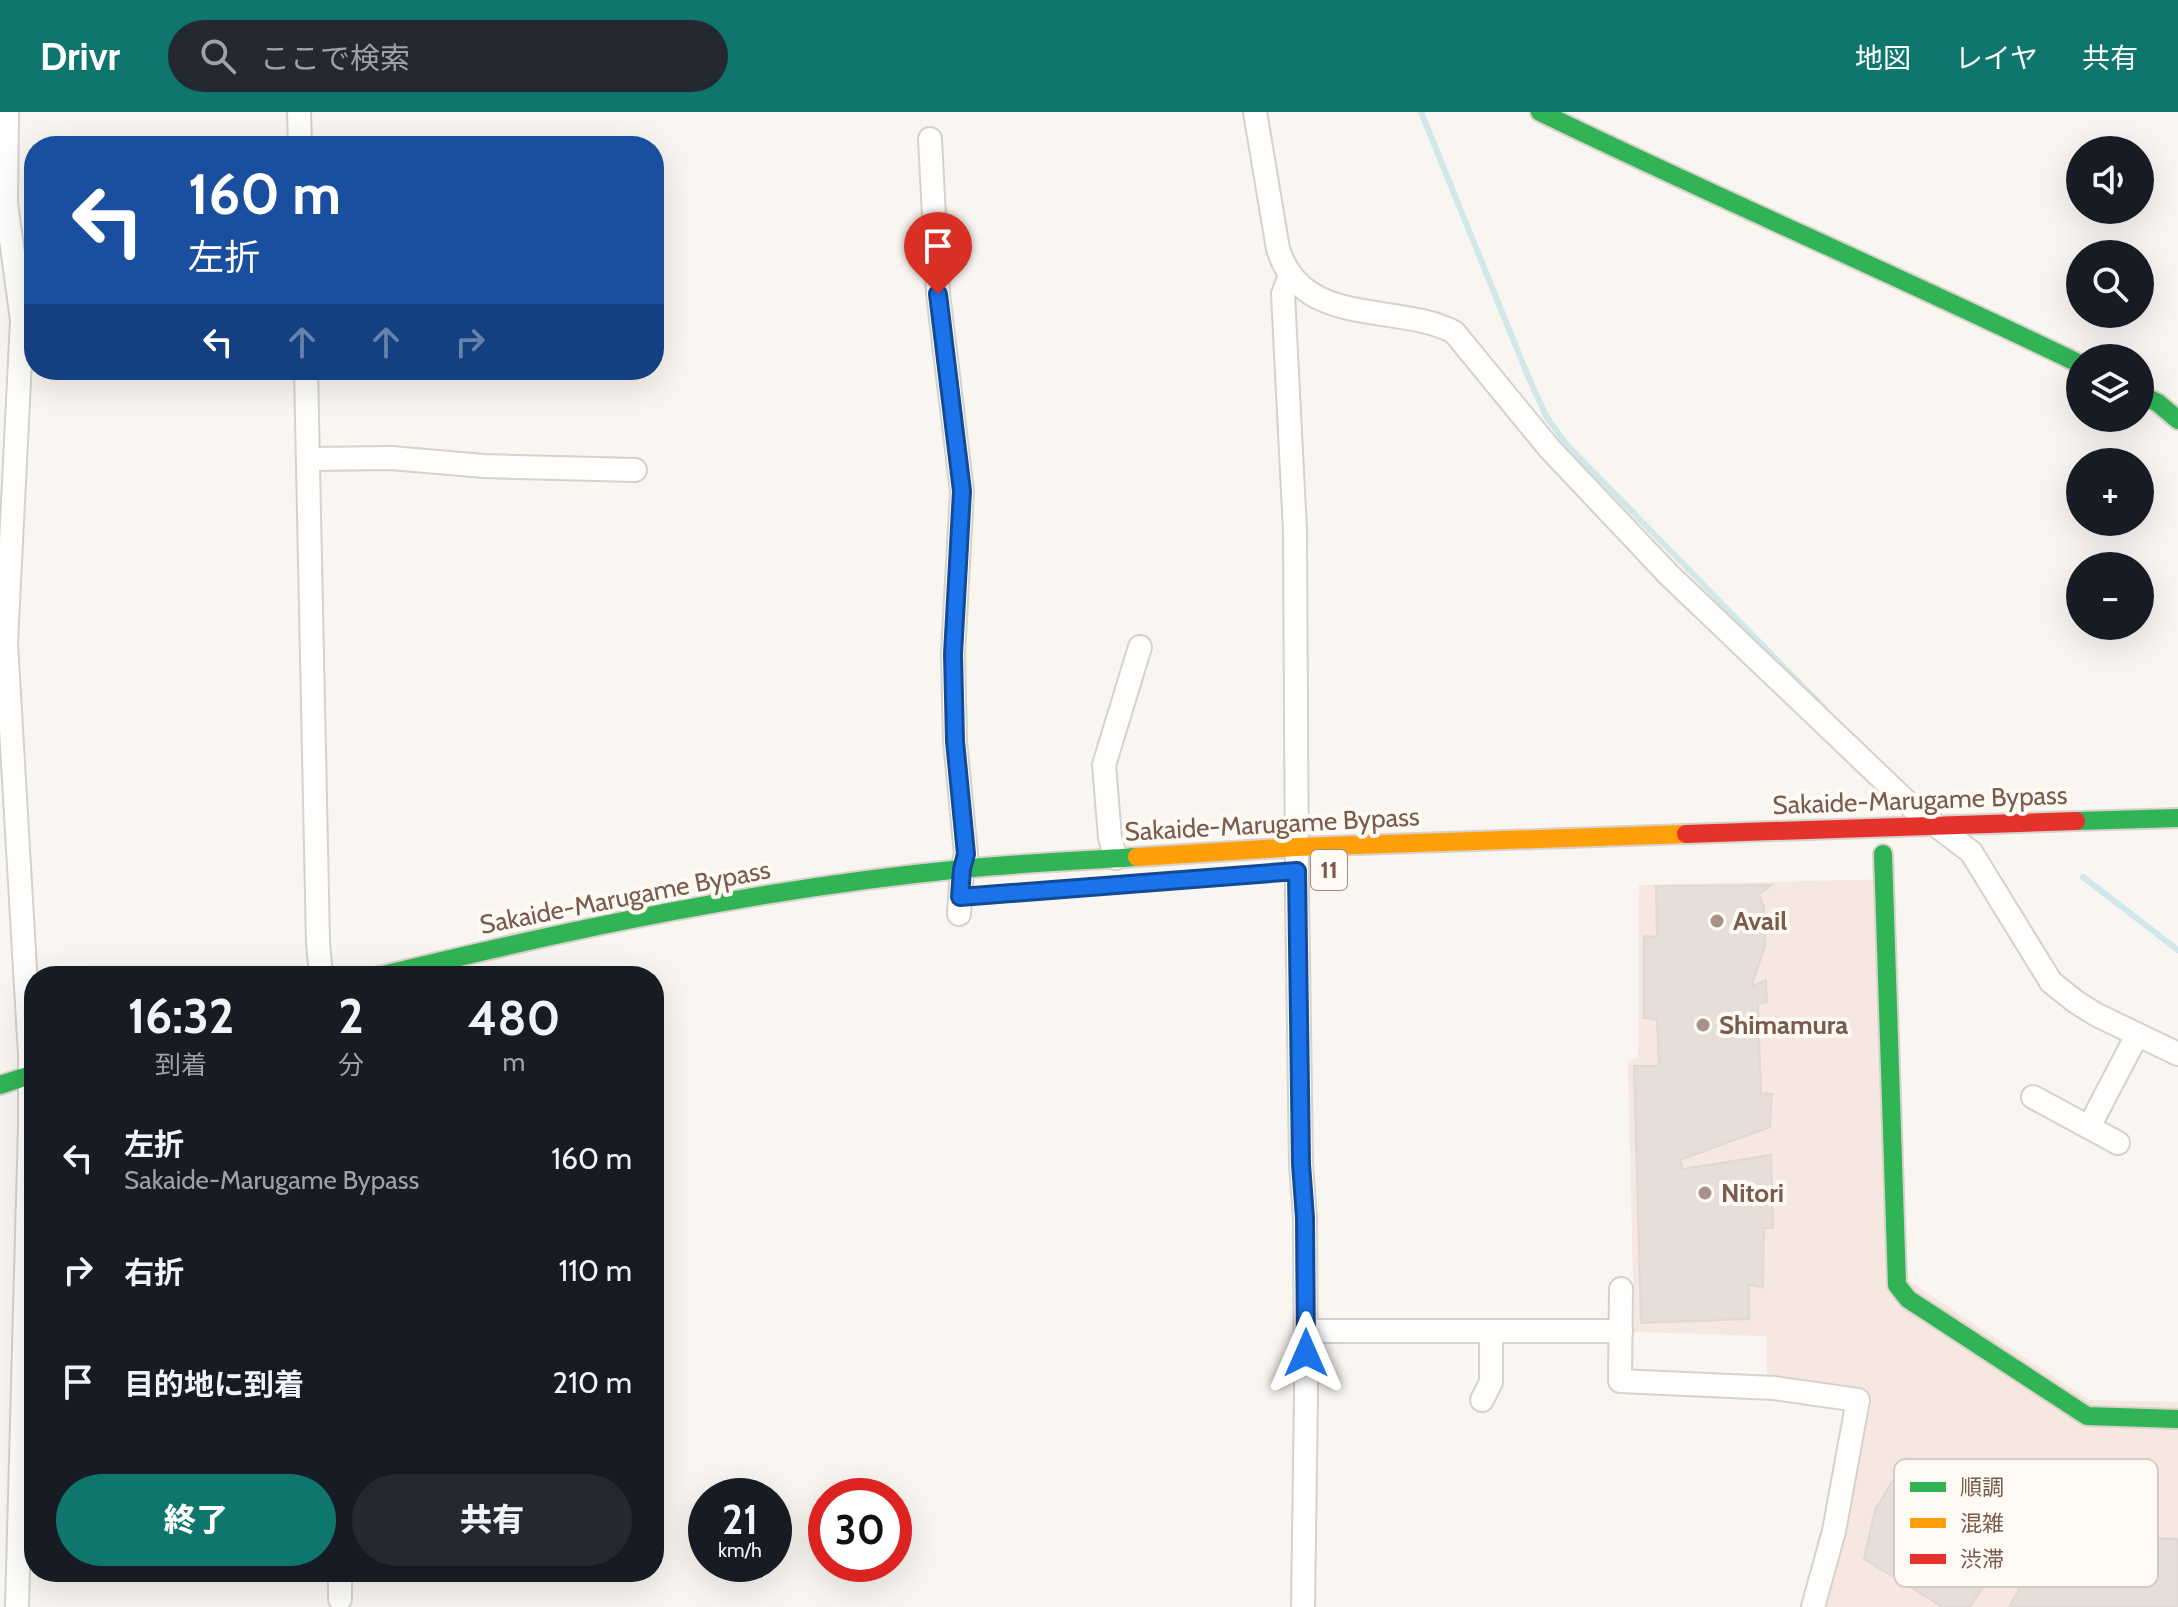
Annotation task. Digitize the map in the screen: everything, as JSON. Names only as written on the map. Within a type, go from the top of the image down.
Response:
[{"type":"main road","points":[[1540,112],[2066,357]]},
{"type":"main road","points":[[2154,401],[2178,420]]},
{"type":"main road","name":"Sakaide-Marugame Bypass","points":[[420,966],[510,944],[684,909],[777,893],[962,869],[1297,847],[2178,818]]},
{"type":"main road","name":"Sakaide-Marugame Bypass","points":[[1942,852],[1995,851]]},
{"type":"main road","points":[[1883,854],[1897,1285],[1908,1299],[2087,1416],[2178,1419]]},
{"type":"main road","points":[[0,1085],[24,1077]]},
{"type":"street","points":[[7,112],[6,203],[22,320],[6,643],[25,966]]},
{"type":"street","points":[[299,112],[300,136]]},
{"type":"street","points":[[1255,112],[1278,249],[1290,275],[1313,296],[1328,302],[1442,326],[1454,332],[1549,448],[1669,575],[1869,768],[1912,807],[1971,852],[2051,982],[2097,1015],[2178,1054]]},
{"type":"street","points":[[930,139],[938,294],[962,491],[953,654],[955,741],[966,854],[960,901]]},
{"type":"street","points":[[1290,275],[1283,294],[1295,531],[1301,1164],[1306,1331],[1303,1607]]},
{"type":"street","points":[[306,380],[320,966]]},
{"type":"street","points":[[309,459],[391,458],[484,466],[635,470]]},
{"type":"street","points":[[1116,858],[1110,838],[1104,765],[1140,647]]},
{"type":"street","points":[[2089,1127],[2137,1035]]},
{"type":"street","points":[[2033,1097],[2118,1143]]},
{"type":"street","points":[[17,1607],[10,1528],[24,1158]]},
{"type":"street","points":[[1621,1289],[1620,1381],[1774,1388],[1858,1400],[1834,1531],[1813,1607]]},
{"type":"street","points":[[1306,1331],[1621,1331]]},
{"type":"street","points":[[1482,1400],[1491,1382],[1491,1331]]},
{"type":"street","points":[[340,1582],[340,1599]]},
{"type":"shaded area","points":[[1893,879],[1906,1279],[2089,1400],[2178,1402],[2178,1607],[1820,1607],[1864,1399],[1767,1382],[1766,1336],[1634,1332],[1628,1062],[1638,1057],[1639,885]]},
{"type":"building","name":"Nitori","points":[[1771,885],[1759,895],[1764,907],[1765,945],[1752,986],[1766,980],[1767,1002],[1758,1004],[1761,1093],[1772,1094],[1770,1127],[1680,1160],[1683,1169],[1771,1155],[1773,1228],[1764,1228],[1763,1287],[1749,1285],[1749,1319],[1641,1323],[1634,1066],[1659,1066],[1657,1020],[1644,1018],[1644,936],[1657,937],[1656,886]]},
{"type":"building","points":[[1894,1479],[1894,1577],[1864,1559],[1875,1510]]},
{"type":"building","points":[[2158,1538],[2178,1539],[2178,1607],[2009,1607],[2020,1587],[2158,1587]]},
{"type":"building","points":[[1910,1587],[1983,1587],[1970,1607],[1943,1607]]},
{"type":"waterway","points":[[1421,112],[1546,416],[1567,445],[1824,708]]},
{"type":"waterway","points":[[2083,877],[2178,950]]},
{"type":"traffic: fast","points":[[1540,112],[2066,357]]},
{"type":"traffic: fast","points":[[2154,401],[2178,420]]},
{"type":"traffic: fast","points":[[2076,821],[2178,818]]},
{"type":"traffic: fast","points":[[1883,854],[1897,1285],[1908,1299],[2087,1416],[2178,1419]]},
{"type":"traffic: fast","points":[[421,966],[596,926],[815,887],[984,867],[1137,857]]},
{"type":"traffic: fast","points":[[0,1085],[24,1077]]},
{"type":"traffic: slow","points":[[1137,857],[1297,847],[1686,834]]},
{"type":"traffic: jam","points":[[1686,834],[2076,821]]},
{"type":"place","name":"Avail","points":[[1717,921]]},
{"type":"place","name":"Shimamura","points":[[1703,1025]]},
{"type":"place","name":"Nitori","points":[[1705,1193]]},
{"type":"route","points":[[938,294],[962,491],[953,654],[955,741],[966,854],[960,897],[1297,871],[1306,1353]]}]
